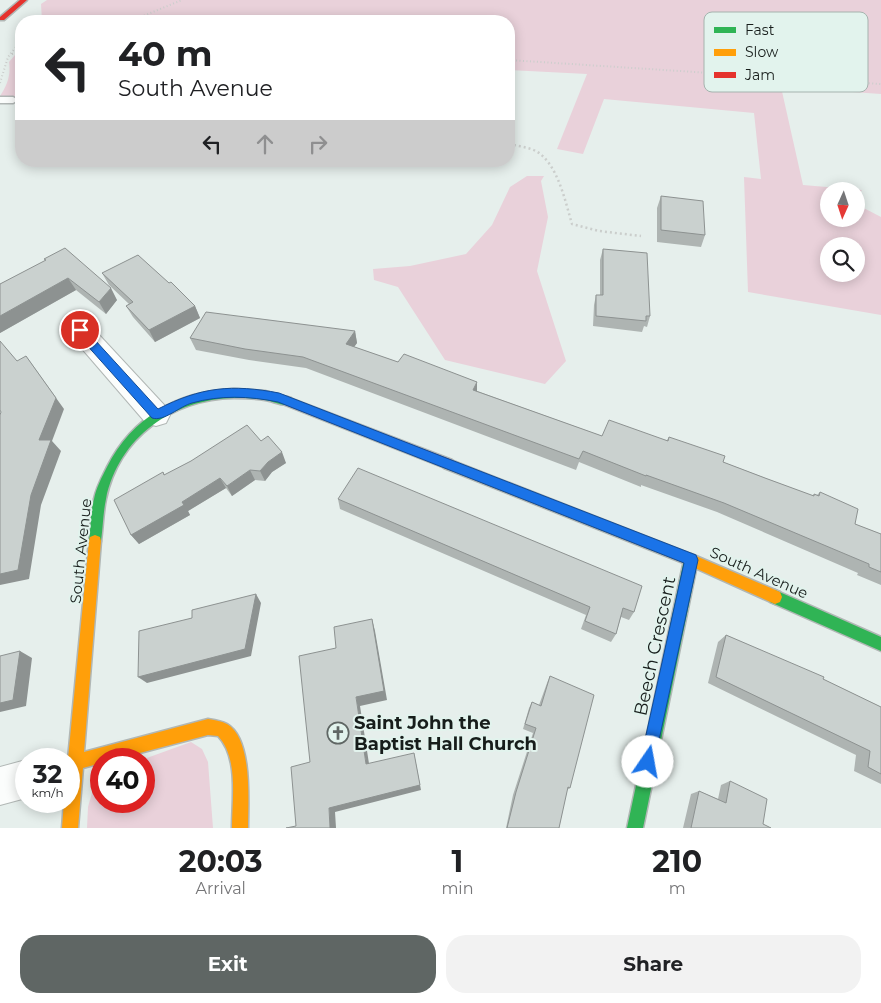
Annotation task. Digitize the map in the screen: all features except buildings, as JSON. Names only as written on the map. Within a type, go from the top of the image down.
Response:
[{"type":"street","points":[[2,21],[24,0]]},
{"type":"street","points":[[80,330],[156,415]]},
{"type":"street","name":"South Avenue","points":[[75,748],[99,501],[112,466],[133,434],[156,415],[184,400],[208,394],[253,392],[279,398],[691,560],[881,644]]},
{"type":"street","name":"Beech Crescent","points":[[634,828],[691,560]]},
{"type":"street","points":[[80,764],[208,727],[223,730],[233,741],[237,755],[240,828]]},
{"type":"street","points":[[0,786],[15,782]]},
{"type":"street","name":"South Avenue","points":[[70,828],[71,813]]},
{"type":"lane","points":[[0,100],[13,100]]},
{"type":"path","points":[[146,15],[182,0]]},
{"type":"path","points":[[0,83],[10,54],[15,48]]},
{"type":"path","points":[[10,54],[15,53]]},
{"type":"path","points":[[515,60],[704,73]]},
{"type":"path","points":[[868,83],[881,84]]},
{"type":"path","points":[[515,145],[527,147],[542,156],[561,189],[572,224],[599,231],[641,236]]},
{"type":"shaded area","points":[[47,0],[881,0],[881,94],[852,92],[868,92],[868,12],[704,12],[704,92],[782,92],[803,185],[820,186],[820,228],[865,228],[865,209],[881,217],[881,315],[748,292],[744,177],[761,179],[754,113],[604,99],[583,154],[557,149],[587,74],[515,70],[515,15],[42,15],[41,4]]},
{"type":"shaded area","points":[[15,55],[15,97],[12,98],[0,96],[8,80],[9,62]]},
{"type":"shaded area","points":[[527,176],[544,176],[541,181],[548,217],[537,271],[566,361],[545,384],[445,360],[398,287],[374,280],[373,269],[410,266],[466,254],[492,225],[510,187]]},
{"type":"shaded area","points":[[191,742],[202,749],[208,762],[213,828],[87,828],[90,800],[90,813],[155,813],[155,755]]},
{"type":"traffic: fast","points":[[95,541],[101,493],[108,477],[127,444],[154,417],[188,400],[206,396],[249,394],[265,395],[287,401]]},
{"type":"traffic: fast","points":[[635,828],[691,560]]},
{"type":"traffic: fast","points":[[775,597],[881,644]]},
{"type":"traffic: slow","points":[[448,464],[691,560],[775,597]]},
{"type":"traffic: slow","points":[[70,828],[95,541]]},
{"type":"traffic: slow","points":[[80,761],[208,727],[221,729],[230,737],[238,761],[240,776],[240,828]]},
{"type":"traffic: jam","points":[[2,19],[24,0]]},
{"type":"traffic: jam","points":[[287,401],[448,464]]},
{"type":"place","name":"Saint John the Baptist Hall Church","points":[[338,733]]},
{"type":"route","points":[[80,330],[156,415],[184,400],[208,394],[253,392],[279,398],[691,560],[648,762]]}]
